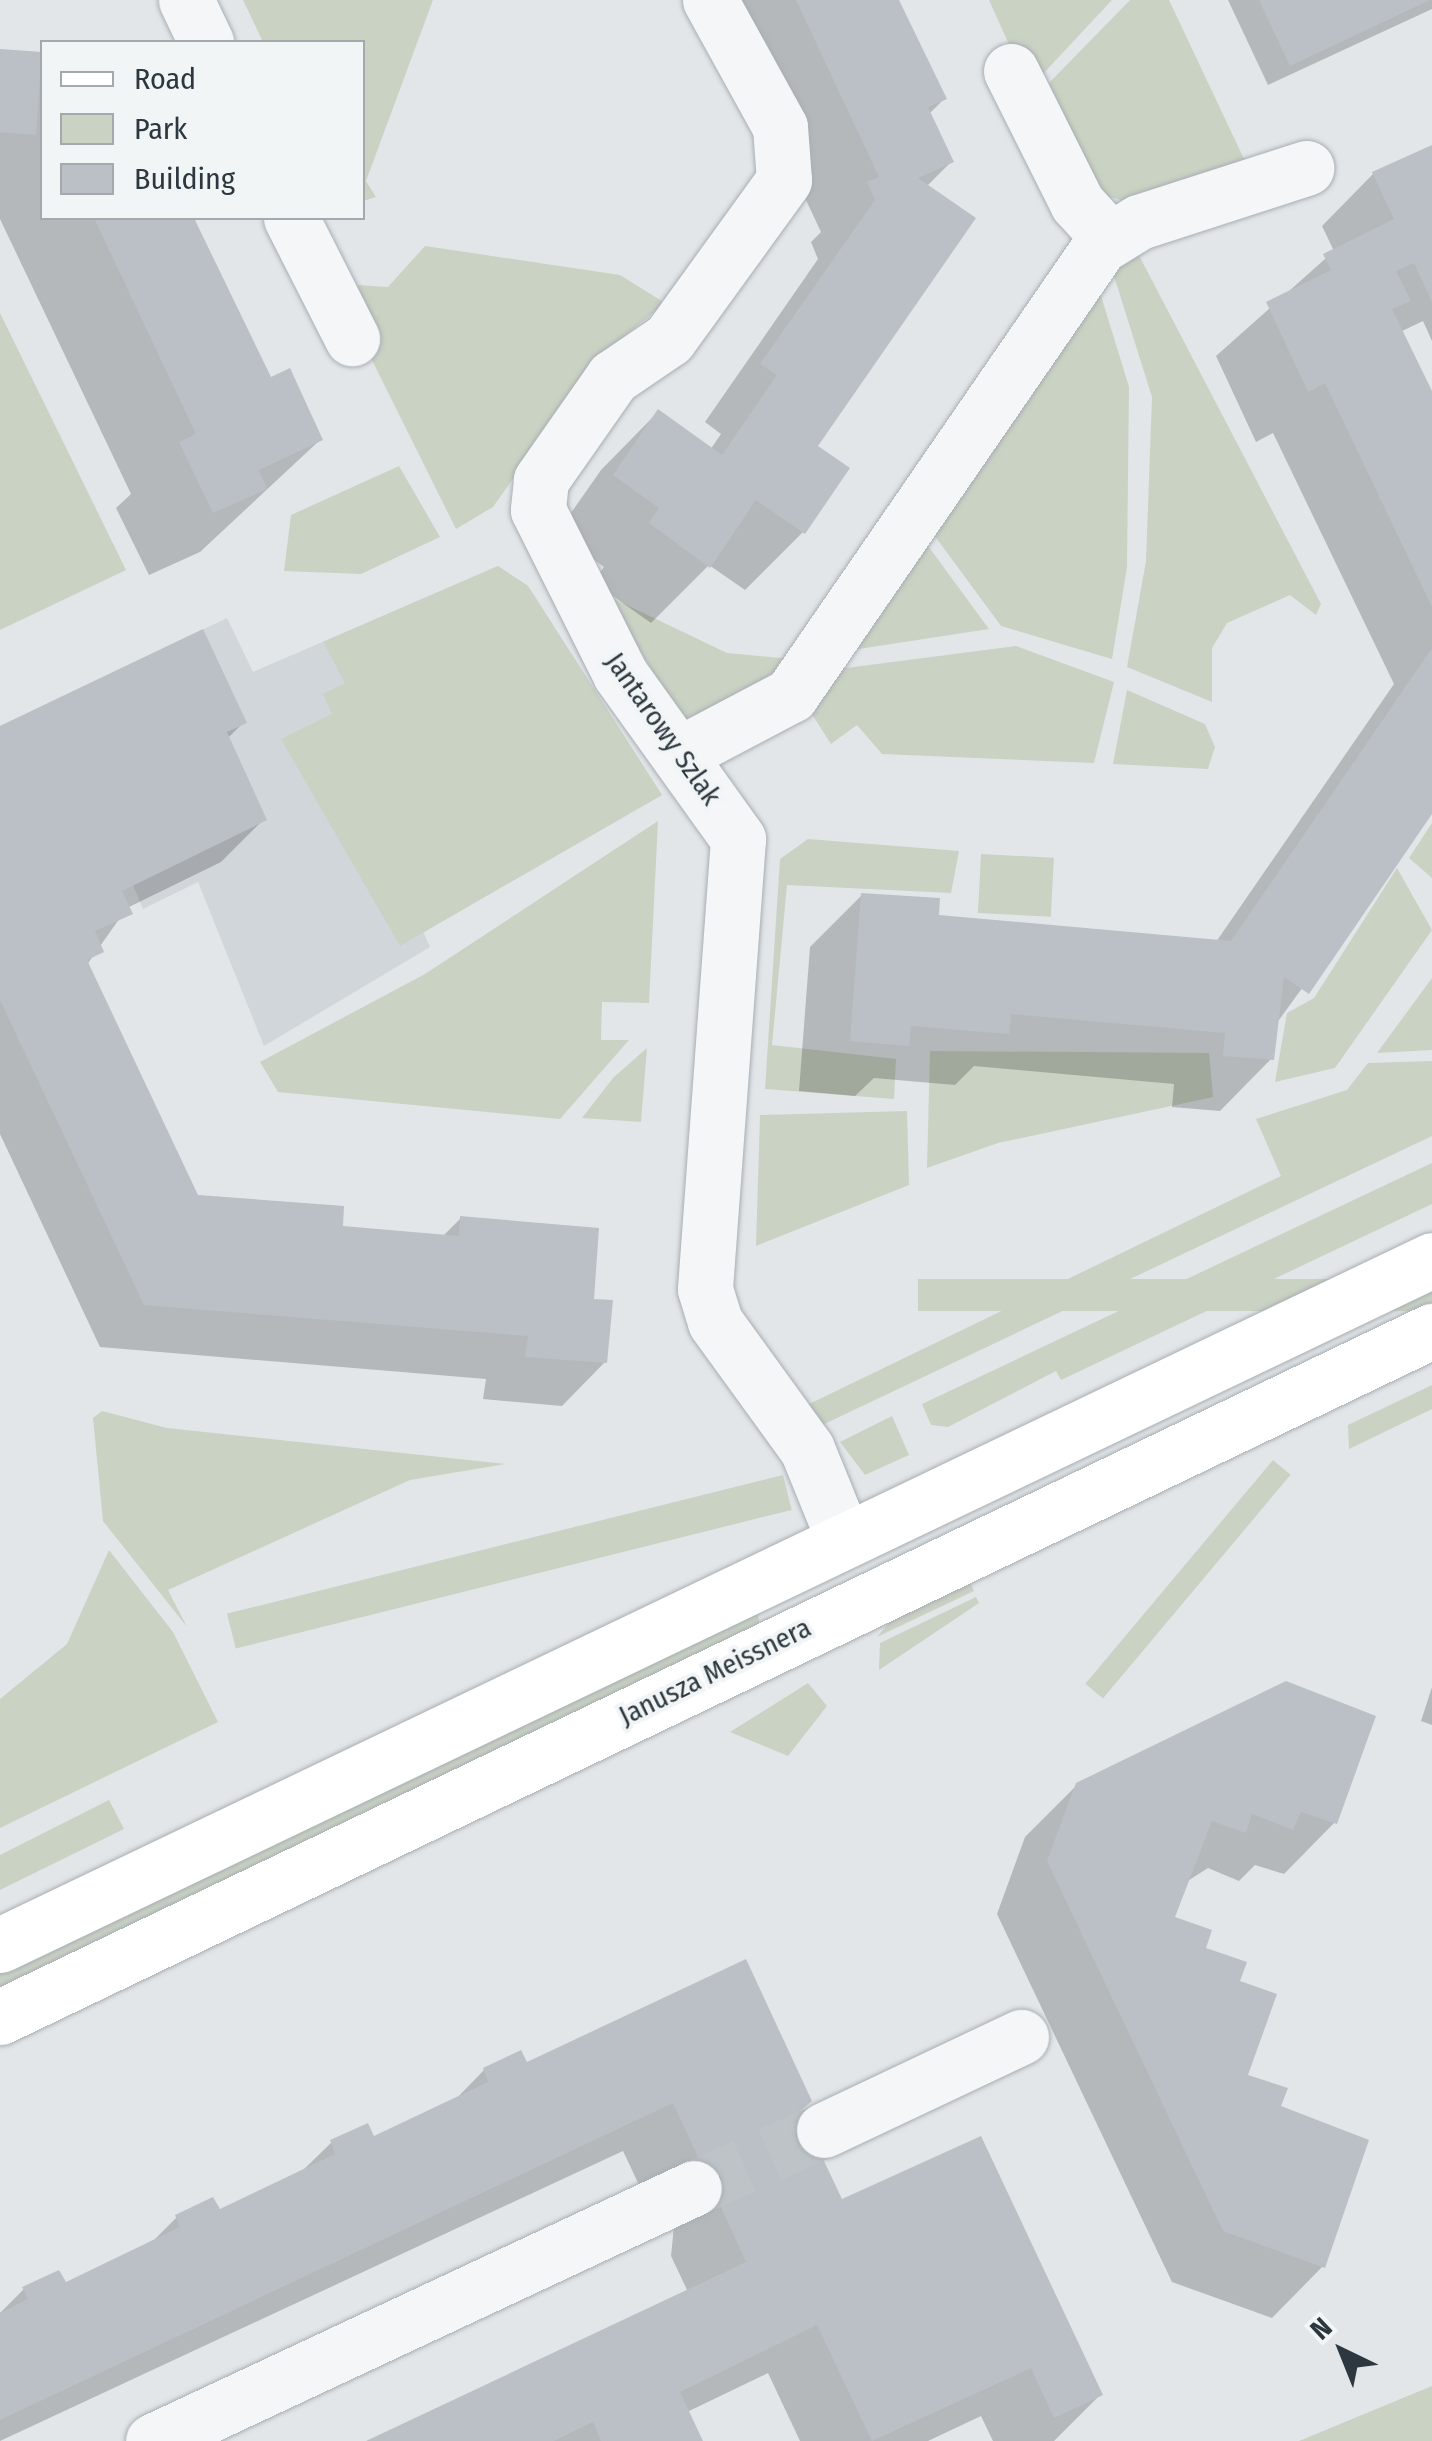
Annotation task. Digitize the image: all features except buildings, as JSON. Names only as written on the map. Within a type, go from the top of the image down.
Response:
[{"type":"street","points":[[186,0],[205,40]]},
{"type":"street","name":"Jantarowy Szlak","points":[[710,0],[780,126],[784,180],[668,339],[612,377],[537,496],[539,522],[611,656],[739,848],[712,1135],[709,1310],[807,1449],[844,1540]]},
{"type":"street","points":[[1010,70],[1078,203],[1109,238]]},
{"type":"street","points":[[679,754],[792,695],[1109,238],[1306,168]]},
{"type":"street","points":[[293,220],[352,338]]},
{"type":"street","points":[[0,1945],[1432,1260]]},
{"type":"street","name":"Janusza Meissnera","points":[[0,2017],[1432,1330]]},
{"type":"street","points":[[822,1620],[844,1540]]},
{"type":"street","points":[[824,2130],[1021,2037]]},
{"type":"street","points":[[153,2441],[694,2188]]},
{"type":"shaded area","points":[[498,566],[528,586],[662,795],[423,931],[430,947],[264,1046],[198,882],[143,909],[133,885],[0,867],[0,726],[227,618],[253,672]]},
{"type":"green space","points":[[243,0],[433,0],[366,181],[376,197],[365,200],[365,40],[262,40]]},
{"type":"green space","points":[[989,0],[1112,0],[1041,76],[1020,69]]},
{"type":"green space","points":[[1130,0],[1169,0],[1253,178],[1147,207],[1103,195],[1049,83]]},
{"type":"green space","points":[[1132,242],[1321,604],[1316,615],[1290,595],[1227,623],[1212,648],[1212,702],[1127,667],[1146,561],[1152,397],[1108,257]]},
{"type":"green space","points":[[425,246],[620,275],[665,303],[600,356],[493,507],[456,529],[356,328],[358,285],[388,287]]},
{"type":"green space","points":[[1094,273],[1129,387],[1127,567],[1112,659],[1001,626],[926,524]]},
{"type":"green space","points":[[0,313],[126,570],[0,630]]},
{"type":"green space","points":[[399,466],[440,537],[361,574],[284,571],[291,515]]},
{"type":"green space","points":[[920,535],[989,629],[839,652]]},
{"type":"green space","points":[[498,566],[528,586],[662,795],[400,946],[281,739],[332,714],[323,694],[345,683],[323,642]]},
{"type":"green space","points":[[608,596],[727,653],[803,660],[690,735]]},
{"type":"green space","points":[[1016,646],[1114,682],[1094,763],[882,754],[857,725],[831,744],[808,708],[823,671]]},
{"type":"green space","points":[[1127,690],[1205,724],[1215,747],[1208,769],[1113,764]]},
{"type":"green space","points":[[658,821],[649,1003],[602,1002],[601,1040],[629,1040],[560,1119],[278,1092],[260,1062],[425,974]]},
{"type":"green space","points":[[1432,823],[1432,878],[1409,858]]},
{"type":"green space","points":[[808,839],[959,851],[951,893],[787,885],[772,1045],[896,1059],[894,1099],[765,1089],[780,859]]},
{"type":"green space","points":[[981,854],[1054,858],[1051,917],[978,913]]},
{"type":"green space","points":[[1397,868],[1432,930],[1335,1068],[1275,1082],[1287,1013],[1314,998]]},
{"type":"green space","points":[[1432,978],[1432,1050],[1377,1053]]},
{"type":"green space","points":[[647,1048],[641,1122],[582,1118],[613,1078]]},
{"type":"green space","points":[[930,1051],[1209,1053],[1213,1097],[998,1143],[927,1168]]},
{"type":"green space","points":[[1432,1061],[1432,1136],[820,1426],[805,1406],[1281,1176],[1256,1119],[1347,1090],[1368,1063]]},
{"type":"green space","points":[[907,1111],[909,1185],[756,1246],[760,1115]]},
{"type":"green space","points":[[1432,1163],[1432,1204],[1061,1380],[1056,1371],[948,1427],[931,1425],[922,1404]]},
{"type":"green space","points":[[918,1279],[1432,1279],[1432,1311],[918,1311]]},
{"type":"green space","points":[[1432,1385],[1432,1409],[1349,1449],[1348,1425]]},
{"type":"green space","points":[[102,1411],[167,1428],[506,1464],[410,1480],[168,1590],[187,1627],[103,1521],[93,1418]]},
{"type":"green space","points":[[892,1416],[909,1455],[865,1475],[840,1442]]},
{"type":"green space","points":[[1273,1460],[1291,1475],[1103,1698],[1085,1684]]},
{"type":"green space","points":[[783,1475],[792,1510],[236,1649],[227,1614]]},
{"type":"green space","points":[[109,1550],[173,1632],[218,1722],[0,1828],[0,1699],[67,1644]]},
{"type":"green space","points":[[969,1580],[974,1591],[877,1637],[894,1617]]},
{"type":"green space","points":[[976,1597],[979,1603],[879,1670],[880,1643]]},
{"type":"green space","points":[[757,1609],[760,1628],[0,1996],[0,1963]]},
{"type":"green space","points":[[808,1683],[827,1706],[788,1756],[730,1732]]},
{"type":"green space","points":[[109,1800],[124,1829],[0,1890],[0,1855]]},
{"type":"green space","points":[[1432,2386],[1432,2441],[1299,2441]]},
{"type":"tunnel","points":[[694,2188],[824,2130]]}]
